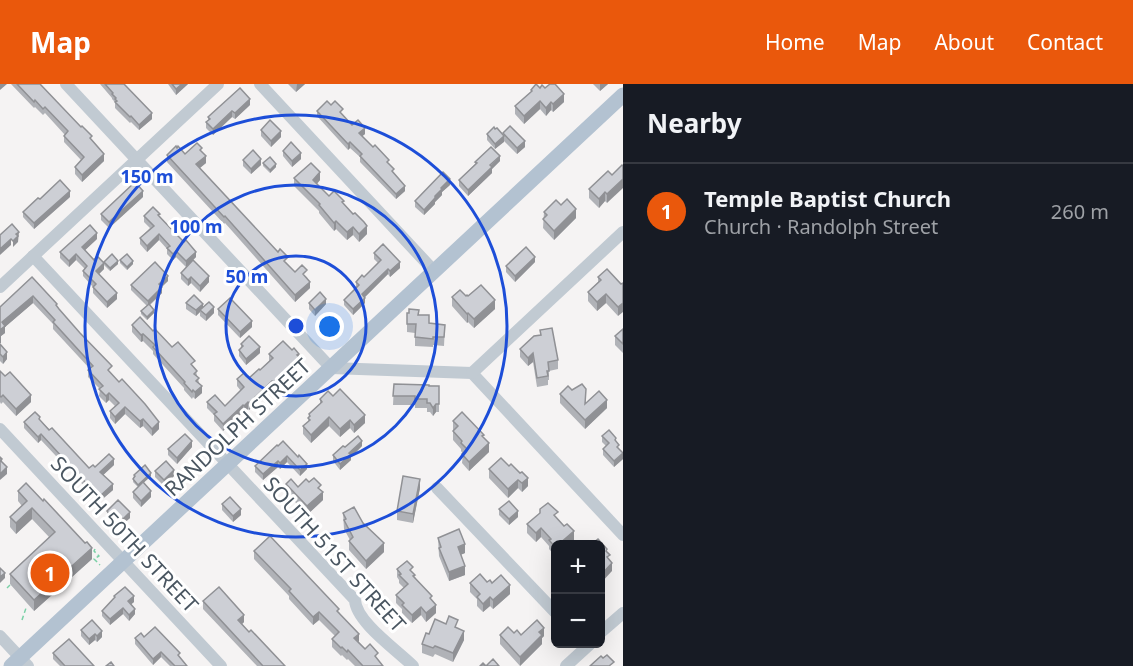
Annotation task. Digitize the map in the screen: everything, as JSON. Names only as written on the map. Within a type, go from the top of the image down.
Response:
[{"type":"main road","name":"RANDOLPH STREET","points":[[19,663],[123,561],[623,95]]},
{"type":"street","points":[[66,84],[331,368],[472,373],[623,535]]},
{"type":"street","points":[[0,287],[218,84]]},
{"type":"street","points":[[260,84],[434,271]]},
{"type":"street","points":[[472,373],[623,232]]},
{"type":"street","name":"SOUTH 51ST STREET","points":[[33,256],[355,600],[356,608],[379,636],[413,666]]},
{"type":"street","name":"SOUTH 50TH STREET","points":[[0,429],[222,666]]},
{"type":"street","points":[[437,488],[551,609]]},
{"type":"street","points":[[605,628],[623,612]]},
{"type":"street","points":[[0,636],[19,663]]},
{"type":"street","points":[[566,666],[586,648]]},
{"type":"path","points":[[96,549],[94,550],[99,556],[94,560],[100,565]]},
{"type":"path","points":[[7,588],[10,585]]},
{"type":"path","points":[[22,621],[26,608]]},
{"type":"building","points":[[17,84],[40,84],[92,136],[90,138],[104,154],[82,175],[75,167],[84,157],[64,136],[68,131],[45,107],[43,109],[35,100],[34,102]]},
{"type":"building","points":[[105,84],[124,84],[152,113],[139,125],[115,102],[116,98]]},
{"type":"building","points":[[172,84],[182,84],[176,89]]},
{"type":"building","points":[[536,84],[540,88],[542,85],[545,88],[550,84],[555,84],[564,94],[546,108],[540,101],[524,116],[515,106],[532,91]]},
{"type":"building","points":[[240,88],[250,99],[235,113],[232,111],[213,129],[206,122],[210,119],[208,117]]},
{"type":"building","points":[[327,101],[331,105],[335,101],[343,109],[340,112],[352,125],[358,120],[365,128],[359,133],[389,160],[387,162],[394,169],[392,171],[405,186],[396,194],[360,156],[362,154],[350,142],[348,144],[317,111]]},
{"type":"building","points":[[270,120],[281,131],[271,141],[261,130]]},
{"type":"building","points":[[510,126],[525,141],[517,148],[503,133]]},
{"type":"building","points":[[494,127],[504,136],[495,144],[487,134]]},
{"type":"building","points":[[291,142],[301,153],[292,161],[283,151]]},
{"type":"building","points":[[197,143],[206,156],[196,164],[278,252],[280,249],[288,257],[284,261],[295,272],[302,265],[307,270],[303,274],[310,282],[295,295],[167,155],[176,146],[185,154]]},
{"type":"building","points":[[491,147],[500,156],[468,190],[459,180]]},
{"type":"building","points":[[253,150],[261,159],[251,169],[243,160]]},
{"type":"building","points":[[270,157],[276,164],[270,170],[263,163]]},
{"type":"building","points":[[311,163],[320,172],[313,180],[329,196],[334,191],[353,214],[355,213],[367,226],[359,234],[353,227],[347,232],[336,221],[334,223],[320,204],[294,178]]},
{"type":"building","points":[[622,165],[623,179],[599,199],[589,189],[608,171],[612,175]]},
{"type":"building","points":[[443,172],[450,179],[424,210],[415,201]]},
{"type":"building","points":[[60,180],[70,191],[34,223],[23,212]]},
{"type":"building","points":[[135,182],[143,191],[109,222],[101,214]]},
{"type":"building","points":[[567,199],[576,209],[554,231],[543,219],[547,215],[544,212],[556,200],[561,205]]},
{"type":"building","points":[[153,207],[176,234],[184,242],[186,240],[196,252],[186,261],[176,251],[173,254],[167,248],[170,246],[159,234],[147,246],[140,238],[154,226],[144,216]]},
{"type":"building","points":[[12,224],[19,232],[16,234],[18,236],[0,249],[0,235]]},
{"type":"building","points":[[90,225],[97,233],[82,247],[94,260],[97,256],[104,263],[96,271],[117,293],[107,302],[93,287],[96,284],[83,271],[87,266],[76,254],[69,261],[60,252]]},
{"type":"building","points":[[383,244],[400,262],[390,271],[388,269],[362,294],[365,298],[353,309],[344,300],[359,285],[356,282],[362,275],[364,277],[381,260],[374,253]]},
{"type":"building","points":[[526,247],[535,257],[515,276],[506,266]]},
{"type":"building","points":[[112,254],[118,261],[110,268],[104,262]]},
{"type":"building","points":[[127,254],[133,261],[127,267],[120,260]]},
{"type":"building","points":[[193,260],[209,276],[200,286],[191,277],[188,280],[181,273]]},
{"type":"building","points":[[155,262],[168,276],[159,284],[162,287],[148,301],[131,285]]},
{"type":"building","points":[[607,269],[621,284],[623,283],[623,303],[618,307],[606,294],[597,302],[588,292],[601,280],[598,277]]},
{"type":"building","points":[[32,277],[112,366],[108,370],[119,382],[122,379],[145,404],[159,422],[152,429],[143,419],[140,421],[125,407],[115,417],[110,411],[119,403],[109,393],[106,396],[99,389],[103,386],[88,370],[93,366],[33,296],[2,322],[5,326],[0,330],[0,307]]},
{"type":"building","points":[[481,285],[495,300],[474,319],[452,297],[460,290],[468,296]]},
{"type":"building","points":[[320,292],[326,299],[315,310],[309,303]]},
{"type":"building","points":[[194,295],[203,304],[196,310],[186,303]]},
{"type":"building","points":[[230,298],[252,321],[240,332],[218,309]]},
{"type":"building","points":[[209,302],[214,307],[206,315],[200,310]]},
{"type":"building","points":[[149,304],[154,310],[147,317],[141,311]]},
{"type":"building","points":[[409,309],[419,310],[418,315],[429,315],[429,323],[445,325],[444,337],[433,337],[433,339],[415,337],[416,324],[407,324]]},
{"type":"building","points":[[140,317],[172,347],[178,342],[195,361],[191,364],[197,371],[194,374],[199,378],[196,381],[202,386],[195,392],[193,390],[192,392],[153,347],[155,345],[132,325]]},
{"type":"building","points":[[552,328],[558,360],[548,362],[548,376],[537,378],[533,353],[528,358],[520,349],[534,336],[541,335],[540,330]]},
{"type":"building","points":[[623,329],[623,344],[615,336]]},
{"type":"building","points":[[249,336],[260,347],[246,359],[239,350],[243,346],[241,344]]},
{"type":"building","points":[[283,341],[292,350],[294,348],[300,358],[223,424],[214,414],[217,412],[207,402],[215,395],[225,406],[244,387],[237,379],[244,373],[249,378],[260,370],[273,358],[269,354]]},
{"type":"building","points":[[0,344],[7,352],[3,357],[0,354]]},
{"type":"building","points":[[0,371],[5,376],[10,372],[31,395],[16,409],[3,395],[0,396]]},
{"type":"building","points":[[394,384],[439,386],[439,404],[433,408],[430,403],[427,403],[427,399],[415,399],[415,396],[393,396]]},
{"type":"building","points":[[582,384],[586,389],[585,404],[599,391],[607,400],[585,420],[560,394],[568,386],[572,390]]},
{"type":"building","points":[[340,389],[365,415],[354,425],[350,420],[340,429],[329,417],[311,435],[303,426],[310,420],[309,414],[322,402],[320,399],[328,391],[333,396]]},
{"type":"building","points":[[35,412],[49,430],[52,428],[89,468],[93,465],[95,467],[109,454],[114,459],[100,472],[113,484],[99,497],[41,434],[38,437],[24,422]]},
{"type":"building","points":[[462,412],[489,443],[469,462],[462,454],[467,449],[453,431],[458,426],[453,421]]},
{"type":"building","points":[[609,430],[616,438],[619,445],[617,447],[623,453],[614,461],[603,449],[609,443],[602,436]]},
{"type":"building","points":[[185,434],[192,441],[177,458],[168,449]]},
{"type":"building","points":[[358,436],[362,441],[340,464],[333,455]]},
{"type":"building","points":[[283,441],[307,464],[300,470],[287,456],[263,474],[255,466]]},
{"type":"building","points":[[0,457],[7,467],[0,474]]},
{"type":"building","points":[[501,458],[528,478],[522,483],[518,480],[508,489],[489,469]]},
{"type":"building","points":[[166,461],[174,470],[164,480],[155,471]]},
{"type":"building","points":[[145,465],[151,473],[138,485],[133,479],[134,475]]},
{"type":"building","points":[[403,476],[420,479],[413,514],[397,511]]},
{"type":"building","points":[[314,478],[321,485],[318,488],[323,492],[307,506],[286,484],[291,479],[298,487],[306,479],[309,482]]},
{"type":"building","points":[[143,482],[151,491],[141,501],[133,492]]},
{"type":"building","points":[[26,483],[92,548],[34,600],[10,574],[55,532],[32,508],[16,523],[10,517],[27,501],[18,491]]},
{"type":"building","points":[[230,497],[241,509],[233,516],[222,504]]},
{"type":"building","points":[[118,500],[130,512],[123,519],[121,517],[118,520],[107,511]]},
{"type":"building","points":[[509,501],[518,511],[509,519],[499,509]]},
{"type":"building","points":[[548,503],[558,512],[554,515],[564,526],[567,524],[574,531],[564,540],[551,540],[551,542],[549,540],[551,539],[541,528],[536,533],[527,524],[540,513],[540,509]]},
{"type":"building","points":[[354,507],[363,523],[384,543],[366,561],[349,541],[353,537],[344,520],[346,519],[343,513]]},
{"type":"building","points":[[459,529],[465,544],[458,547],[465,566],[449,572],[439,548],[441,547],[438,538]]},
{"type":"building","points":[[270,536],[339,609],[337,611],[359,634],[354,638],[365,649],[370,644],[378,653],[375,656],[383,666],[363,666],[348,650],[347,652],[341,648],[332,639],[339,632],[319,612],[313,617],[289,591],[291,589],[254,551]]},
{"type":"building","points":[[605,547],[610,555],[607,557],[612,563],[605,571]]},
{"type":"building","points":[[407,561],[413,567],[410,570],[415,575],[413,576],[432,596],[430,598],[436,605],[426,613],[421,607],[412,615],[396,595],[408,584],[399,575],[401,574],[397,569]]},
{"type":"building","points":[[480,574],[487,582],[490,580],[492,583],[501,575],[510,585],[493,600],[490,597],[483,604],[477,597],[480,594],[470,583]]},
{"type":"building","points":[[125,587],[134,596],[128,601],[135,609],[129,615],[123,608],[110,619],[102,611]]},
{"type":"building","points":[[219,587],[244,615],[238,620],[249,632],[251,630],[285,666],[263,666],[203,601]]},
{"type":"building","points":[[449,616],[458,620],[455,627],[464,631],[453,653],[422,644],[435,619],[446,624]]},
{"type":"building","points":[[92,620],[102,631],[89,639],[81,630]]},
{"type":"building","points":[[537,620],[544,628],[539,632],[542,635],[520,657],[500,635],[508,627],[514,633],[517,630],[521,635]]},
{"type":"building","points":[[155,627],[180,653],[178,655],[187,666],[175,666],[161,652],[153,659],[135,638],[141,633],[144,637]]},
{"type":"building","points":[[69,639],[94,666],[65,666],[53,653]]},
{"type":"building","points":[[607,655],[614,662],[609,666],[590,666],[601,656],[603,658]]},
{"type":"building","points":[[493,659],[499,666],[486,666]]},
{"type":"place","name":"Temple Baptist Church","points":[[50,573]]}]
